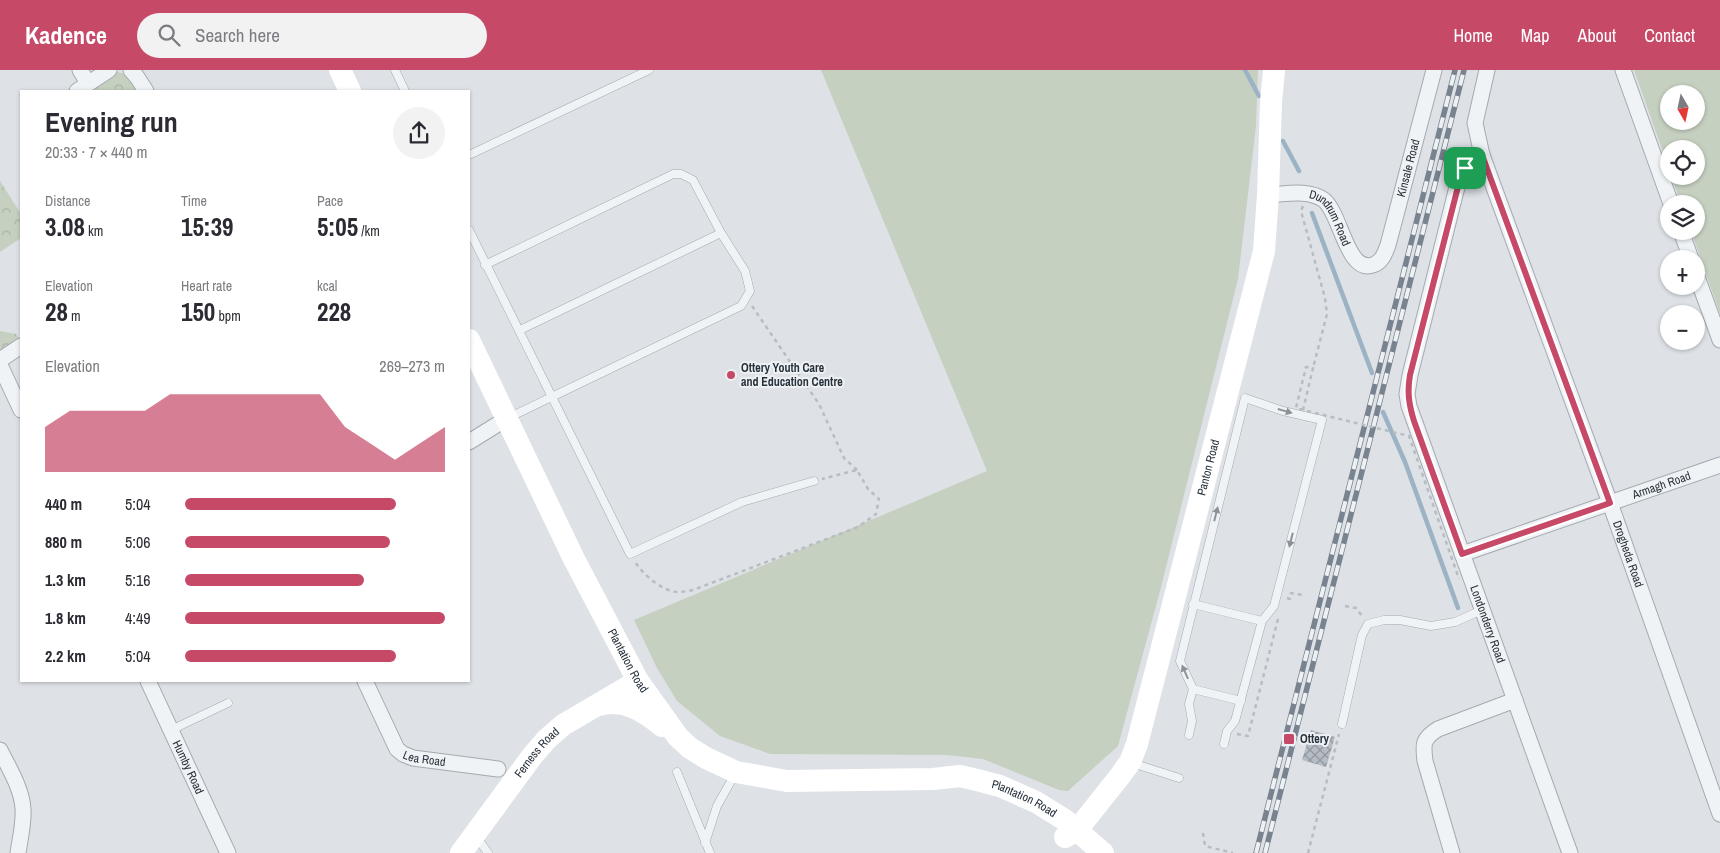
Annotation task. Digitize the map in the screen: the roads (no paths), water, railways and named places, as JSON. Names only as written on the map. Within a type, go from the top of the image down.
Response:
[{"type":"street","points":[[80,70],[82,87],[109,70]]},
{"type":"street","points":[[131,70],[145,90]]},
{"type":"street","points":[[340,70],[350,90]]},
{"type":"street","name":"Panton Road","points":[[1074,840],[1101,798],[1130,762],[1137,744],[1200,494],[1261,265],[1266,234],[1274,70]]},
{"type":"street","name":"Kinsale Road","points":[[1377,263],[1382,258],[1388,245],[1434,70]]},
{"type":"street","name":"Drogheda Road","points":[[1487,70],[1474,123],[1482,155],[1610,503],[1720,814]]},
{"type":"street","points":[[1623,70],[1668,195]]},
{"type":"street","name":"Londonderry Road","points":[[1482,155],[1469,163],[1462,171],[1410,375],[1407,394],[1414,421],[1570,853]]},
{"type":"street","name":"Dundrum Road","points":[[1268,195],[1308,193],[1322,199],[1332,208],[1354,260],[1362,266],[1377,263]]},
{"type":"street","points":[[1704,295],[1720,340]]},
{"type":"street","name":"Plantation Road","points":[[470,342],[574,558],[638,680],[678,737],[690,748],[736,772],[787,781],[933,779],[960,776],[978,780],[1000,786],[1036,802],[1065,820],[1074,840]]},
{"type":"street","points":[[0,360],[20,347]]},
{"type":"street","points":[[0,365],[20,408]]},
{"type":"street","points":[[470,441],[506,418]]},
{"type":"street","name":"Armagh Road","points":[[1462,554],[1720,465]]},
{"type":"street","name":"Ferness Road","points":[[461,853],[533,755],[547,739],[563,725],[638,680]]},
{"type":"street","name":"Humby Road","points":[[148,682],[228,853]]},
{"type":"street","name":"Lea Road","points":[[365,682],[397,749],[403,754],[413,758],[498,770]]},
{"type":"street","points":[[1452,853],[1425,761],[1425,740],[1438,729],[1515,700]]},
{"type":"street","points":[[593,706],[618,702],[636,707],[678,737]]},
{"type":"street","points":[[0,750],[18,789],[24,811],[18,853]]},
{"type":"street","name":"Plantation Road","points":[[933,779],[995,794],[1074,840],[1103,853]]},
{"type":"street","points":[[1036,802],[1053,807],[1074,808],[1101,798]]},
{"type":"lane","points":[[395,70],[405,90]]},
{"type":"lane","points":[[470,155],[649,70]]},
{"type":"lane","points":[[485,265],[674,174],[686,175],[693,180],[745,272],[750,291],[741,306],[506,418]]},
{"type":"lane","points":[[470,232],[630,554],[742,502],[814,481]]},
{"type":"lane","points":[[520,330],[721,232]]},
{"type":"lane","points":[[1189,735],[1192,721],[1189,704],[1193,689],[1180,661],[1244,398],[1322,420],[1274,606],[1262,621],[1235,721],[1227,731],[1224,744]]},
{"type":"lane","points":[[1193,604],[1262,621]]},
{"type":"lane","points":[[1342,724],[1362,635],[1368,624],[1384,620],[1400,620],[1431,626],[1455,622],[1482,610]]},
{"type":"lane","points":[[1193,689],[1241,701]]},
{"type":"lane","points":[[171,730],[228,703]]},
{"type":"lane","points":[[1130,762],[1179,778]]},
{"type":"lane","points":[[678,772],[710,853]]},
{"type":"lane","points":[[705,843],[718,806],[736,772]]},
{"type":"lane","points":[[475,834],[488,853]]},
{"type":"waterway","points":[[1245,70],[1259,96]]},
{"type":"waterway","points":[[1283,141],[1299,171]]},
{"type":"waterway","points":[[1312,213],[1372,373]]},
{"type":"waterway","points":[[1383,412],[1405,462],[1458,608]]},
{"type":"railway","points":[[1256,853],[1455,70]]},
{"type":"railway","points":[[1265,853],[1464,70]]},
{"type":"place","name":"Ottery Youth Care and Education Centre","points":[[731,375]]},
{"type":"place","name":"Ottery","points":[[1289,739]]}]
